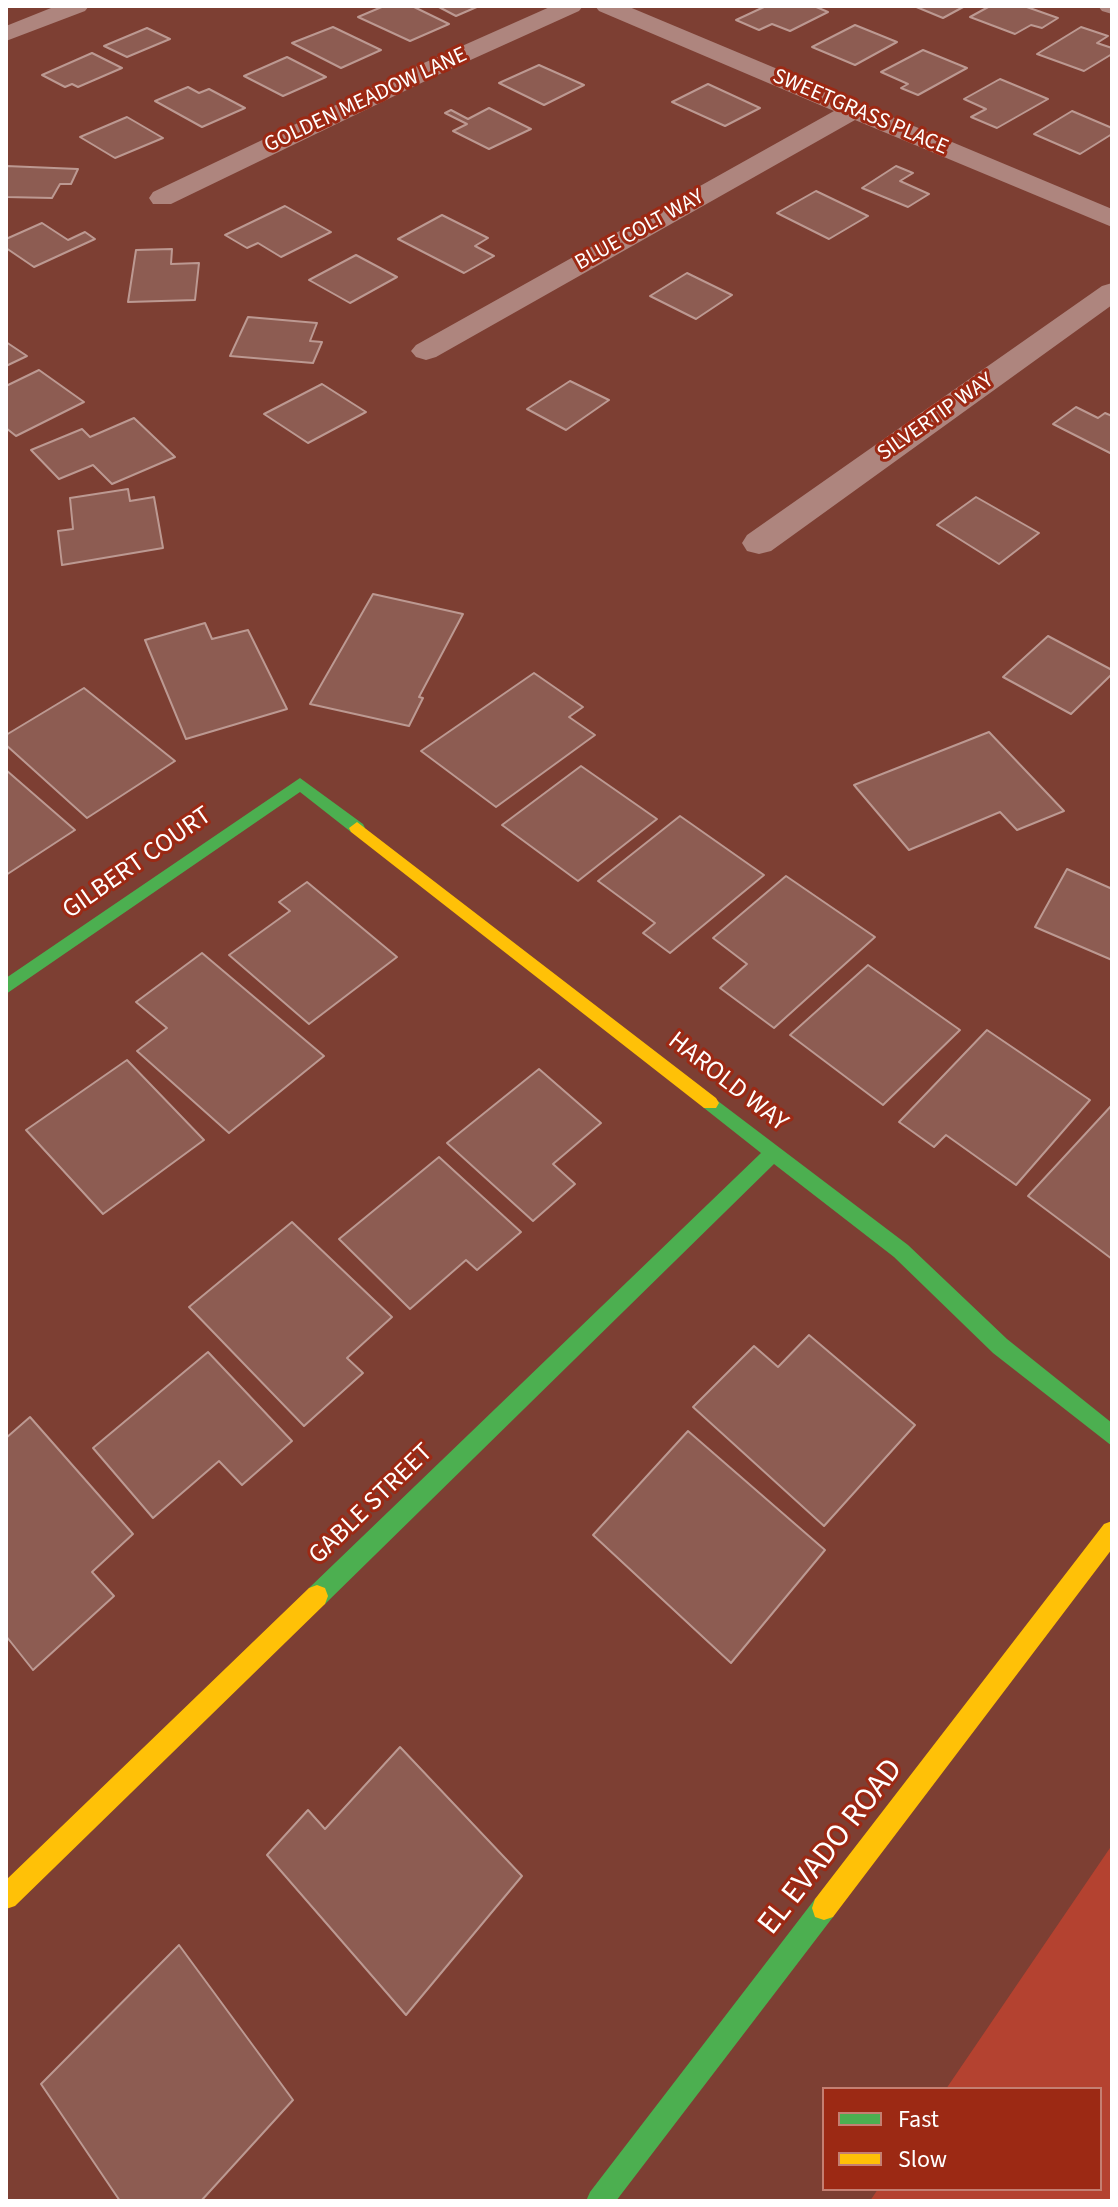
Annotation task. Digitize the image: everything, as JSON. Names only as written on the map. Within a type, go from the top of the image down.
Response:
[{"type":"street","points":[[6,34],[77,6]]},
{"type":"street","name":"GOLDEN MEADOW LANE","points":[[162,198],[435,67],[571,6]]},
{"type":"street","name":"SWEETGRASS PLACE","points":[[607,6],[1112,219]]},
{"type":"street","name":"BLUE COLT WAY","points":[[426,351],[854,110]]},
{"type":"street","name":"SILVERTIP WAY","points":[[759,543],[1112,292]]},
{"type":"street","name":"GILBERT COURT","points":[[6,987],[300,784]]},
{"type":"street","name":"HAROLD WAY","points":[[300,784],[901,1251],[1000,1346],[1112,1436]]},
{"type":"street","name":"GABLE STREET","points":[[6,1897],[774,1152]]},
{"type":"street","name":"EL EVADO ROAD","points":[[599,2201],[1112,1532]]},
{"type":"shaded area","points":[[1112,1845],[1112,2201],[870,2201],[877,2191],[1102,2191],[1102,2087],[947,2087]]},
{"type":"building","points":[[384,6],[412,6],[449,24],[410,41],[358,17]]},
{"type":"building","points":[[437,6],[479,6],[456,16]]},
{"type":"building","points":[[766,6],[814,6],[828,12],[790,31],[772,24],[759,30],[736,20]]},
{"type":"building","points":[[914,6],[965,6],[943,18]]},
{"type":"building","points":[[990,6],[1024,6],[1058,18],[1042,28],[1031,25],[1015,34],[970,17]]},
{"type":"building","points":[[855,25],[897,42],[855,65],[812,47]]},
{"type":"building","points":[[333,27],[381,50],[341,68],[292,43]]},
{"type":"building","points":[[1081,27],[1108,36],[1097,43],[1112,48],[1112,54],[1084,71],[1037,54]]},
{"type":"building","points":[[147,28],[170,39],[127,57],[104,46]]},
{"type":"building","points":[[923,50],[967,68],[918,95],[901,88],[908,84],[881,72]]},
{"type":"building","points":[[92,53],[122,68],[78,87],[72,84],[65,87],[42,75]]},
{"type":"building","points":[[287,57],[326,77],[283,96],[244,76]]},
{"type":"building","points":[[539,65],[584,85],[544,105],[499,83]]},
{"type":"building","points":[[1000,79],[1048,99],[997,128],[971,117],[986,109],[964,99]]},
{"type":"building","points":[[708,84],[760,108],[725,126],[672,102]]},
{"type":"building","points":[[188,87],[199,93],[209,89],[245,108],[202,127],[155,101]]},
{"type":"building","points":[[489,108],[531,129],[489,149],[453,131],[467,124],[445,113],[451,110],[468,119]]},
{"type":"building","points":[[1072,111],[1112,128],[1112,134],[1080,154],[1034,134]]},
{"type":"building","points":[[127,117],[163,138],[115,158],[80,137]]},
{"type":"building","points":[[6,166],[78,169],[71,184],[60,184],[52,198],[6,197]]},
{"type":"building","points":[[896,166],[913,173],[900,181],[929,194],[908,207],[862,188]]},
{"type":"building","points":[[816,191],[868,216],[829,239],[777,213]]},
{"type":"building","points":[[285,206],[331,232],[281,257],[258,243],[247,248],[225,235]]},
{"type":"building","points":[[442,215],[488,238],[475,246],[494,256],[464,273],[398,239]]},
{"type":"building","points":[[42,223],[68,240],[85,232],[95,239],[34,267],[6,248],[6,239]]},
{"type":"building","points":[[172,249],[171,264],[199,263],[195,300],[128,302],[136,250]]},
{"type":"building","points":[[356,255],[397,277],[350,303],[309,280]]},
{"type":"building","points":[[687,273],[732,295],[696,319],[650,296]]},
{"type":"building","points":[[248,317],[317,323],[310,341],[322,342],[313,363],[230,356]]},
{"type":"building","points":[[6,342],[27,356],[6,366]]},
{"type":"building","points":[[39,370],[84,402],[16,436],[6,428],[6,386]]},
{"type":"building","points":[[570,381],[609,400],[566,430],[527,409]]},
{"type":"building","points":[[322,384],[366,412],[308,443],[264,414]]},
{"type":"building","points":[[1076,407],[1098,418],[1105,413],[1112,416],[1112,454],[1053,424]]},
{"type":"building","points":[[134,418],[175,457],[112,484],[93,465],[59,479],[31,450],[82,429],[90,437]]},
{"type":"building","points":[[128,489],[130,501],[154,497],[163,548],[62,565],[58,531],[73,529],[70,498]]},
{"type":"building","points":[[976,497],[1039,533],[999,564],[937,525]]},
{"type":"building","points":[[373,594],[463,614],[419,697],[423,698],[409,726],[310,704]]},
{"type":"building","points":[[205,623],[212,639],[248,630],[287,709],[186,739],[145,640]]},
{"type":"building","points":[[1048,636],[1112,670],[1112,674],[1071,714],[1003,677]]},
{"type":"building","points":[[534,673],[583,707],[569,717],[595,735],[496,807],[421,751]]},
{"type":"building","points":[[84,688],[175,761],[87,818],[6,745],[6,735]]},
{"type":"building","points":[[989,732],[1064,811],[1017,830],[1000,812],[909,850],[854,785]]},
{"type":"building","points":[[581,766],[657,819],[578,881],[502,825]]},
{"type":"building","points":[[6,770],[75,830],[6,875]]},
{"type":"building","points":[[680,816],[764,875],[670,953],[643,933],[655,923],[598,881]]},
{"type":"building","points":[[1067,869],[1110,888],[1112,885],[1112,960],[1035,927]]},
{"type":"building","points":[[786,876],[875,937],[774,1028],[720,988],[747,964],[713,938]]},
{"type":"building","points":[[307,882],[397,957],[309,1024],[229,955],[290,911],[279,902]]},
{"type":"building","points":[[202,953],[324,1056],[229,1133],[137,1051],[167,1028],[136,1002]]},
{"type":"building","points":[[868,965],[960,1030],[883,1105],[790,1035]]},
{"type":"building","points":[[987,1030],[1090,1100],[1016,1185],[946,1135],[934,1147],[899,1122]]},
{"type":"building","points":[[127,1060],[204,1140],[103,1214],[26,1130]]},
{"type":"building","points":[[539,1069],[601,1123],[553,1164],[575,1184],[533,1221],[447,1143]]},
{"type":"building","points":[[1112,1105],[1112,1259],[1028,1196]]},
{"type":"building","points":[[439,1157],[521,1232],[477,1270],[466,1260],[410,1309],[339,1239]]},
{"type":"building","points":[[292,1222],[392,1317],[347,1358],[363,1373],[304,1426],[189,1307]]},
{"type":"building","points":[[809,1335],[915,1425],[824,1526],[693,1407],[754,1346],[778,1367]]},
{"type":"building","points":[[208,1352],[292,1441],[242,1485],[219,1461],[153,1518],[93,1448]]},
{"type":"building","points":[[30,1417],[133,1534],[92,1572],[114,1596],[33,1670],[6,1636],[6,1438]]},
{"type":"building","points":[[688,1431],[825,1550],[731,1663],[593,1535]]},
{"type":"building","points":[[400,1747],[522,1876],[406,2015],[267,1855],[308,1810],[325,1829]]},
{"type":"building","points":[[179,1945],[293,2100],[201,2201],[120,2201],[41,2084]]},
{"type":"traffic: fast","points":[[6,987],[300,784],[357,828]]},
{"type":"traffic: fast","points":[[710,1103],[901,1251],[1000,1346],[1112,1436]]},
{"type":"traffic: fast","points":[[317,1596],[774,1152]]},
{"type":"traffic: fast","points":[[599,2201],[824,1908]]},
{"type":"traffic: slow","points":[[357,828],[710,1103]]},
{"type":"traffic: slow","points":[[824,1908],[1112,1532]]},
{"type":"traffic: slow","points":[[6,1897],[317,1596]]}]
